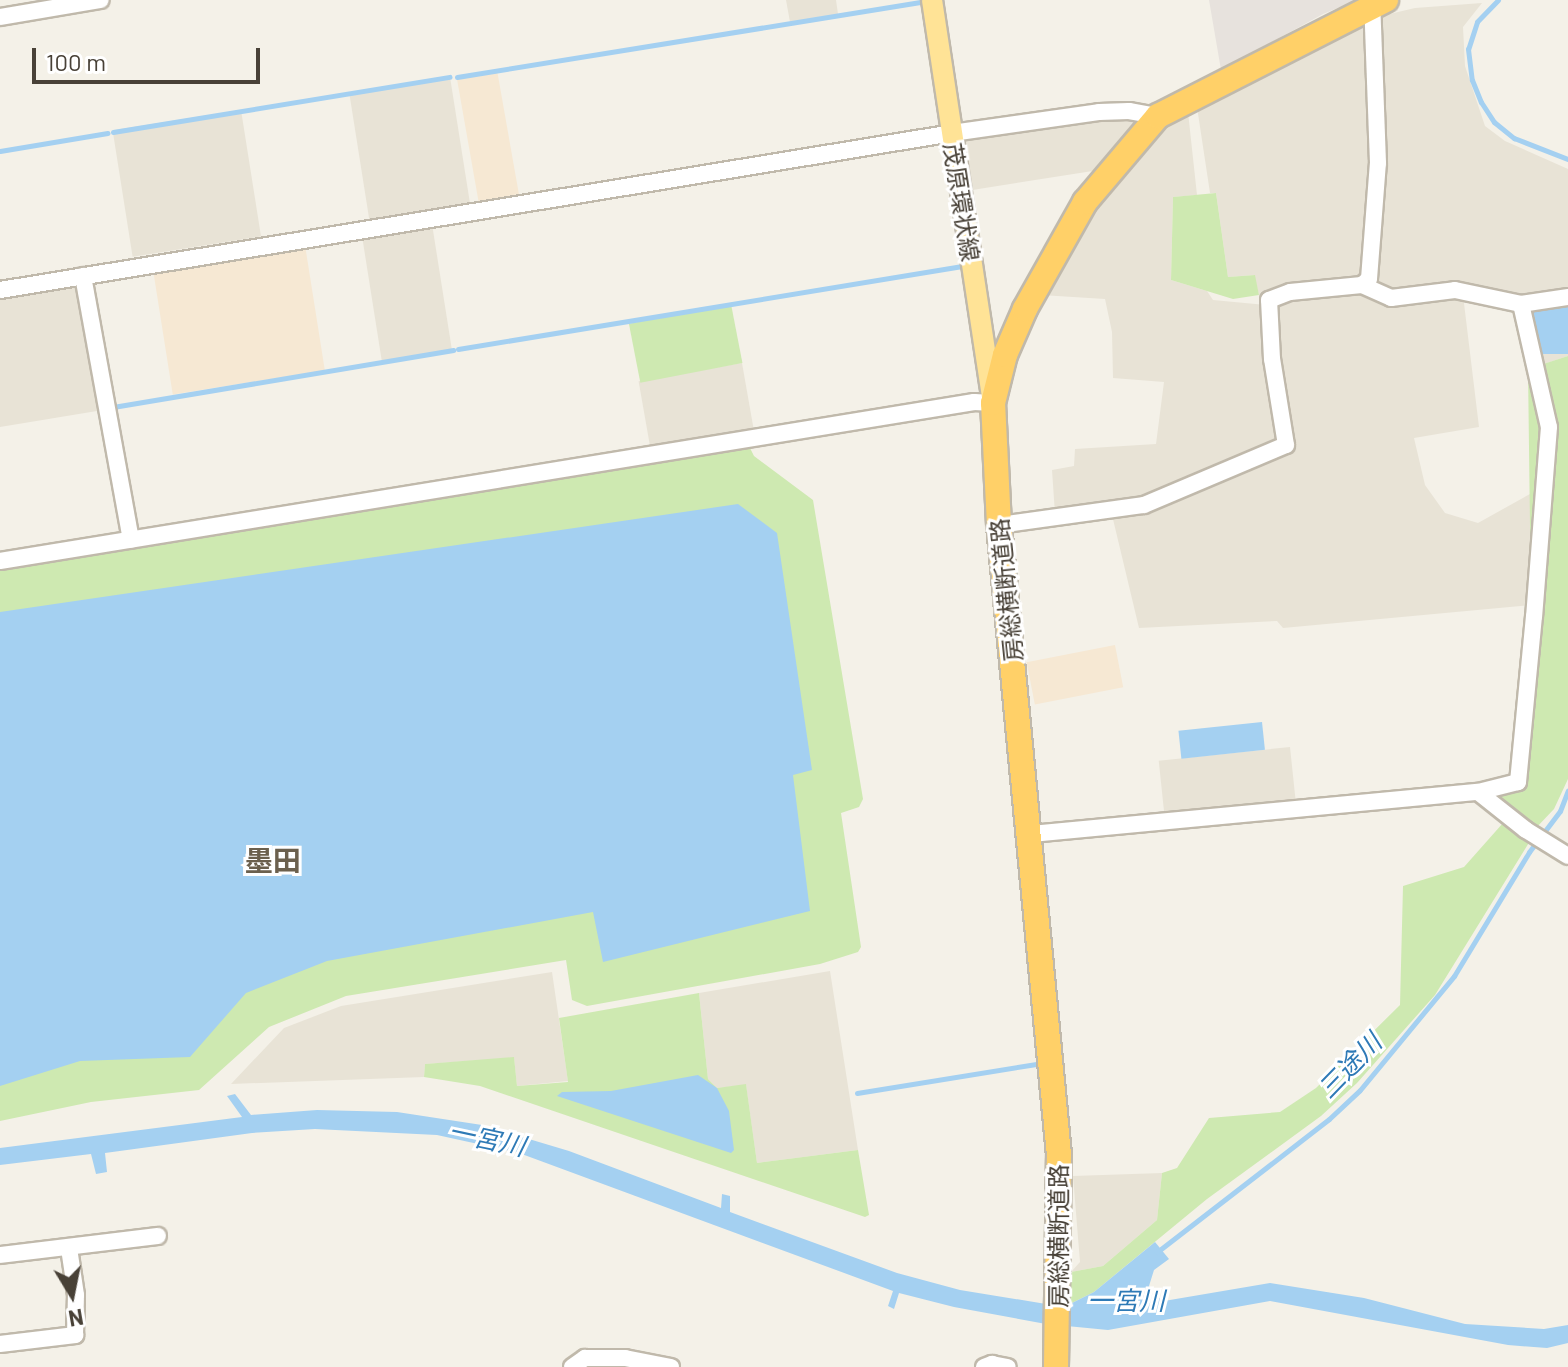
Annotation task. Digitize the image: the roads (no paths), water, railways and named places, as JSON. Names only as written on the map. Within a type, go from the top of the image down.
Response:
[{"type":"highway","name":"房総横断道路","points":[[1056,1367],[1060,1258],[1059,1155],[1031,834],[999,525],[993,403],[1005,355],[1025,309],[1085,202],[1158,116],[1376,2]]},
{"type":"main road","name":"茂原環状線","points":[[932,0],[993,403]]},
{"type":"street","points":[[0,17],[101,0]]},
{"type":"street","points":[[1362,285],[1369,279],[1378,163],[1376,2]]},
{"type":"street","points":[[0,290],[952,133],[1099,112],[1129,111],[1158,116]]},
{"type":"street","points":[[83,276],[131,540]]},
{"type":"street","points":[[999,525],[1144,505],[1286,445],[1272,359],[1269,300],[1290,292],[1362,285],[1391,298],[1455,290],[1521,304],[1568,297]]},
{"type":"street","points":[[1031,834],[1478,792],[1518,782],[1549,427],[1521,304]]},
{"type":"street","points":[[0,561],[958,405],[993,403]]},
{"type":"street","points":[[1478,792],[1526,830],[1565,854]]},
{"type":"street","points":[[0,1255],[158,1236]]},
{"type":"street","points":[[0,1344],[75,1335],[76,1295],[69,1248]]},
{"type":"street","points":[[572,1367],[585,1358],[625,1358],[671,1367]]},
{"type":"street","points":[[984,1367],[1008,1367]]},
{"type":"water","points":[[1568,302],[1568,354],[1536,354],[1529,307]]},
{"type":"water","points":[[738,504],[777,533],[812,770],[793,775],[810,911],[603,962],[593,912],[327,961],[246,993],[190,1057],[80,1061],[0,1086],[0,612]]},
{"type":"water","points":[[1262,722],[1265,750],[1181,759],[1178,731]]},
{"type":"water","points":[[698,1075],[717,1088],[729,1111],[734,1150],[731,1153],[557,1096],[562,1092],[611,1091]]},
{"type":"water","name":"一宮川","points":[[235,1094],[251,1115],[317,1110],[397,1112],[482,1125],[569,1151],[721,1208],[722,1194],[730,1196],[730,1212],[897,1273],[960,1290],[1046,1304],[1070,1304],[1094,1292],[1155,1242],[1169,1259],[1154,1270],[1149,1286],[1152,1293],[1164,1301],[1270,1283],[1364,1298],[1465,1324],[1544,1329],[1568,1325],[1568,1343],[1547,1348],[1508,1345],[1270,1301],[1108,1330],[1046,1324],[899,1293],[894,1309],[888,1306],[893,1291],[519,1153],[437,1135],[315,1129],[252,1133],[105,1153],[107,1172],[96,1174],[91,1154],[0,1165],[0,1148],[242,1117],[227,1096]]},
{"type":"waterway","name":"三途川","points":[[1498,0],[1477,22],[1468,49],[1472,80],[1481,102],[1494,122],[1514,138],[1568,159]]},
{"type":"waterway","points":[[457,77],[925,1]]},
{"type":"waterway","points":[[113,132],[450,77]]},
{"type":"waterway","points":[[0,151],[107,133]]},
{"type":"waterway","points":[[458,349],[962,266]]},
{"type":"waterway","points":[[113,407],[453,350]]},
{"type":"waterway","name":"三途川","points":[[1157,1252],[1329,1119],[1360,1090],[1454,976],[1529,852],[1560,811],[1568,790]]},
{"type":"waterway","points":[[857,1093],[1043,1063]]},
{"type":"district","name":"墨田","points":[[273,860]]}]
